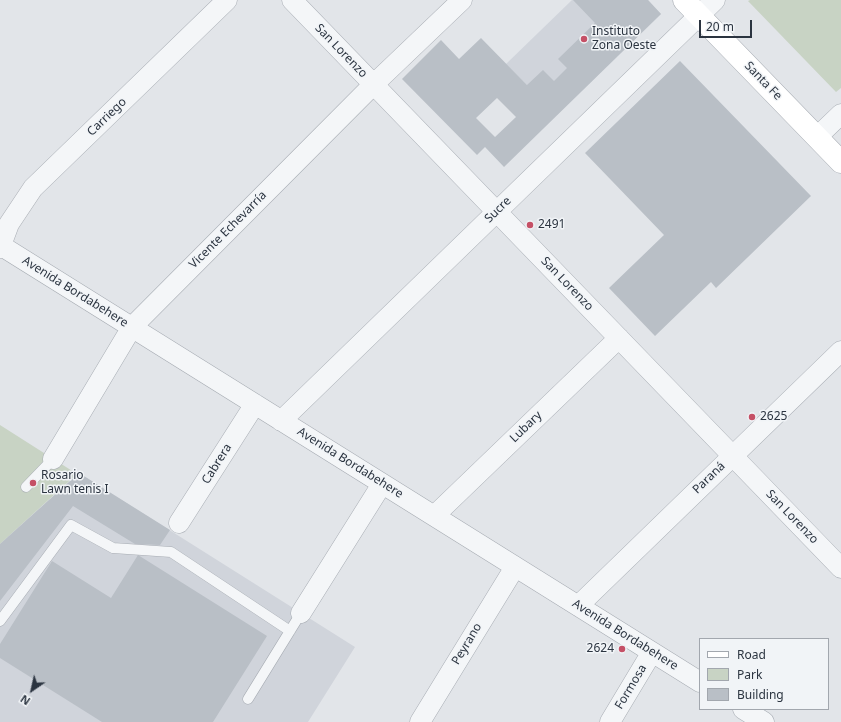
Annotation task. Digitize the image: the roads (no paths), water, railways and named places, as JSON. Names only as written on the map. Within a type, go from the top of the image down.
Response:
[{"type":"main road","name":"Santa Fe","points":[[684,0],[841,162]]},
{"type":"street","name":"Carriego","points":[[1,246],[5,219],[33,188],[228,0]]},
{"type":"street","name":"San Lorenzo","points":[[292,0],[841,568]]},
{"type":"street","name":"Vicente Echevarría","points":[[53,459],[132,327],[374,84],[462,0]]},
{"type":"street","name":"Sucre","points":[[281,420],[715,0]]},
{"type":"street","points":[[817,138],[841,114]]},
{"type":"street","name":"Avenida Bordabehere","points":[[1,246],[699,681]]},
{"type":"street","name":"Lubary","points":[[434,516],[619,338]]},
{"type":"street","name":"Paraná","points":[[578,606],[841,351]]},
{"type":"street","name":"Cabrera","points":[[179,523],[255,404]]},
{"type":"street","points":[[301,612],[382,484]]},
{"type":"street","name":"Peyrano","points":[[420,722],[515,567]]},
{"type":"street","name":"Formosa","points":[[610,722],[652,652]]},
{"type":"street","points":[[745,710],[764,722]]},
{"type":"lane","name":"Vicente Echevarría","points":[[26,487],[53,459]]},
{"type":"lane","points":[[0,621],[71,525],[113,548],[172,552],[290,631]]},
{"type":"lane","points":[[248,699],[301,612]]},
{"type":"place","name":"Instituto Zona Oeste","points":[[584,39]]},
{"type":"place","name":"2491","points":[[530,225]]},
{"type":"place","name":"2625","points":[[752,417]]},
{"type":"place","name":"Rosario Lawn tenis I","points":[[33,483]]},
{"type":"place","name":"2624","points":[[622,649]]}]
